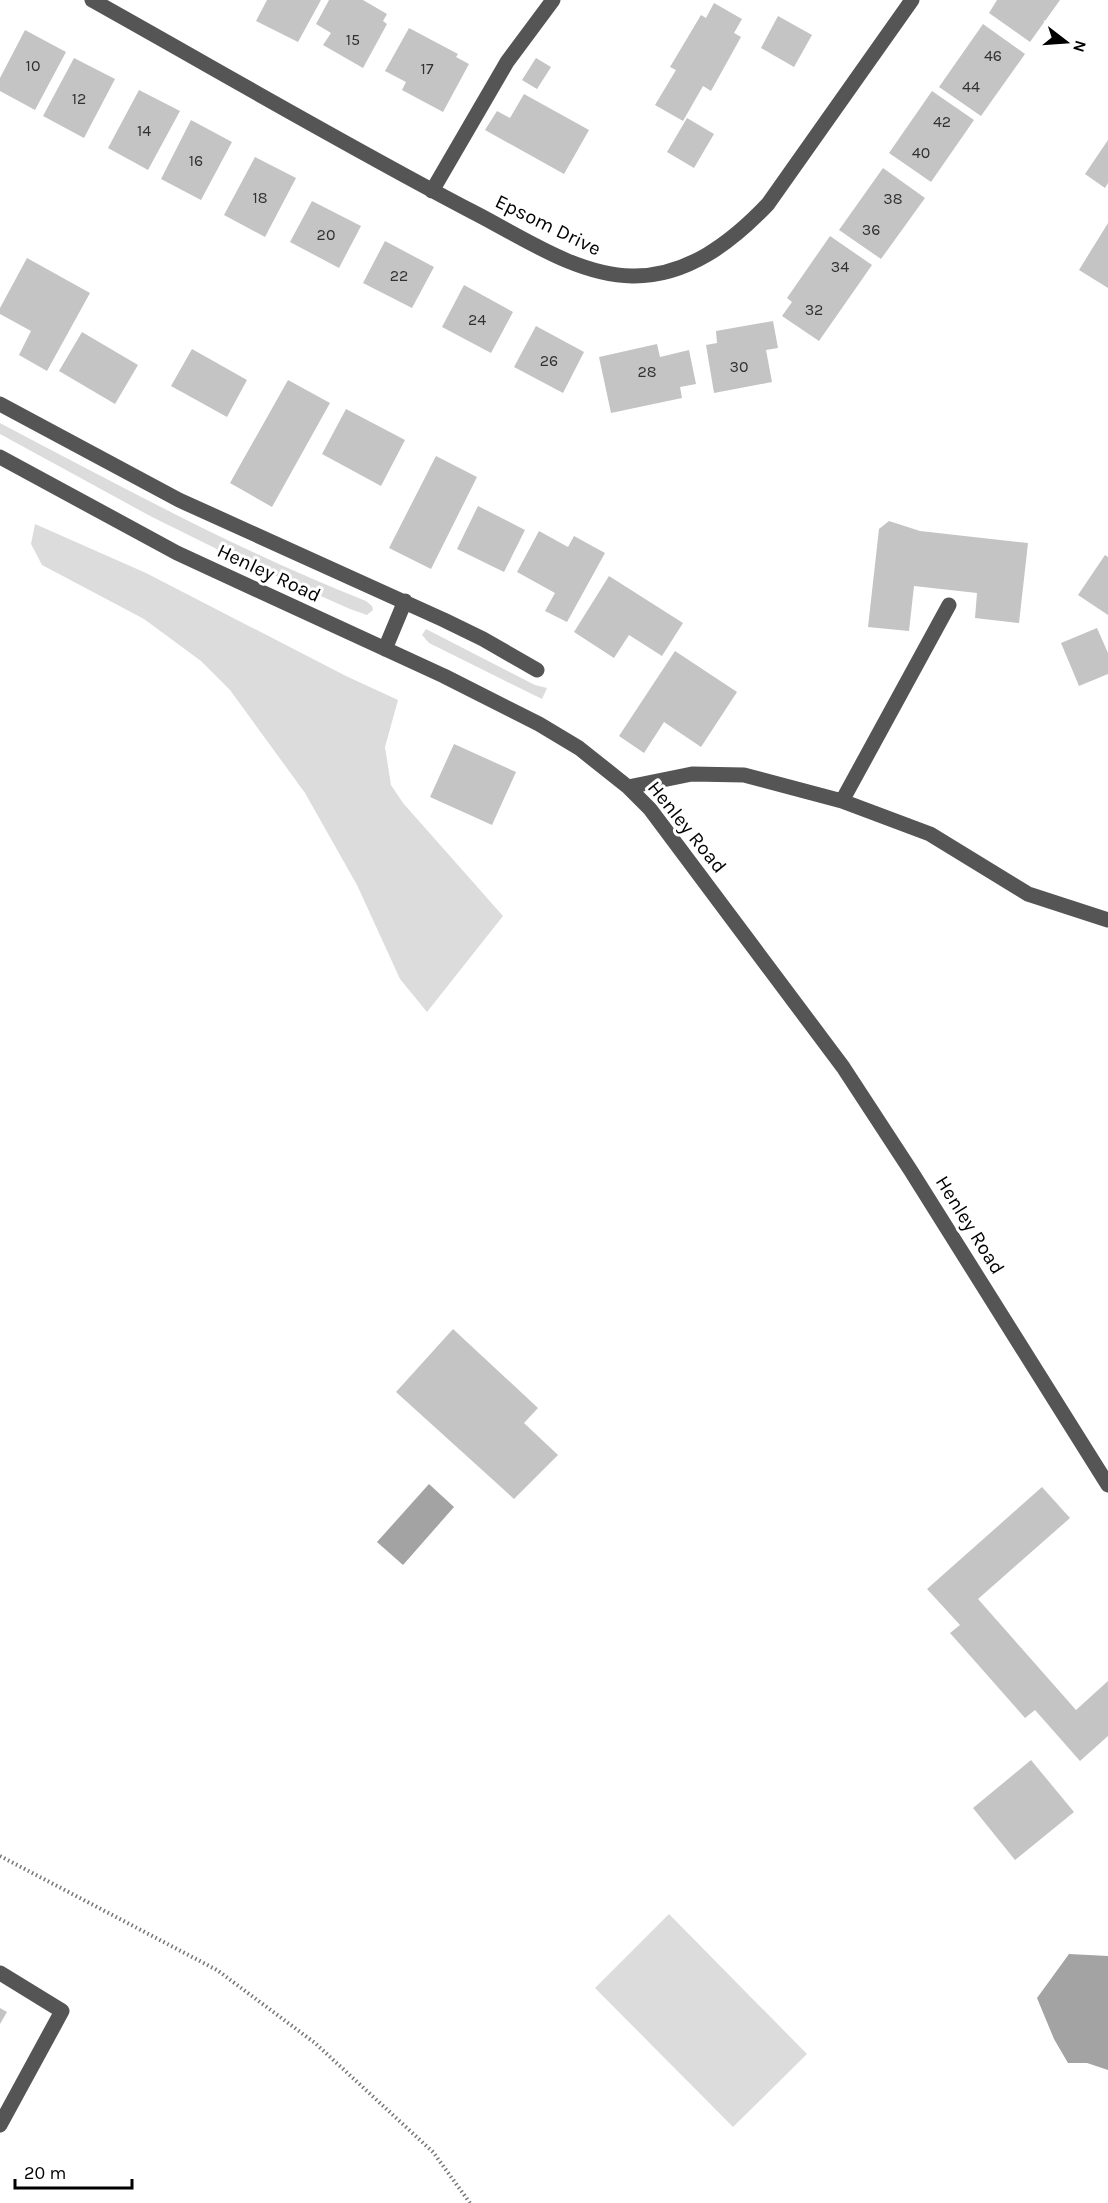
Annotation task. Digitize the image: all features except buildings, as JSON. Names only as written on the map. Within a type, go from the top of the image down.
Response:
[{"type":"street","name":"Epsom Drive","points":[[92,0],[432,190],[567,261],[600,273],[632,276],[660,274],[688,266],[747,226],[768,204],[912,0]]},
{"type":"street","points":[[432,190],[507,62],[553,0]]},
{"type":"street","points":[[0,404],[179,500],[405,601],[483,639],[537,670]]},
{"type":"street","name":"Henley Road","points":[[0,457],[177,553],[386,649],[539,724],[579,748],[628,787],[650,809],[843,1067],[1108,1485]]},
{"type":"street","points":[[386,649],[405,601]]},
{"type":"street","points":[[842,801],[949,605]]},
{"type":"street","points":[[628,787],[692,774],[744,775],[842,801],[930,834],[1028,894],[1108,920]]},
{"type":"street","points":[[0,1973],[62,2011],[0,2125]]},
{"type":"path","points":[[0,1856],[217,1970],[315,2043],[433,2152],[470,2203]]},
{"type":"shaded area","points":[[0,423],[226,539],[366,601],[373,610],[367,615],[350,609],[233,557],[152,517],[0,434]]},
{"type":"shaded area","points":[[35,524],[146,573],[346,676],[398,700],[385,747],[391,785],[403,803],[503,916],[427,1012],[400,979],[357,885],[305,793],[230,690],[201,661],[144,619],[42,565],[31,544]]},
{"type":"shaded area","points":[[426,629],[535,685],[547,688],[542,699],[429,643],[422,635]]},
{"type":"shaded area","points":[[429,1484],[454,1507],[403,1565],[377,1542]]},
{"type":"shaded area","points":[[669,1914],[807,2054],[733,2127],[595,1988]]},
{"type":"shaded area","points":[[1069,1954],[1108,1956],[1108,2070],[1087,2063],[1068,2063],[1054,2039],[1037,1998]]}]
